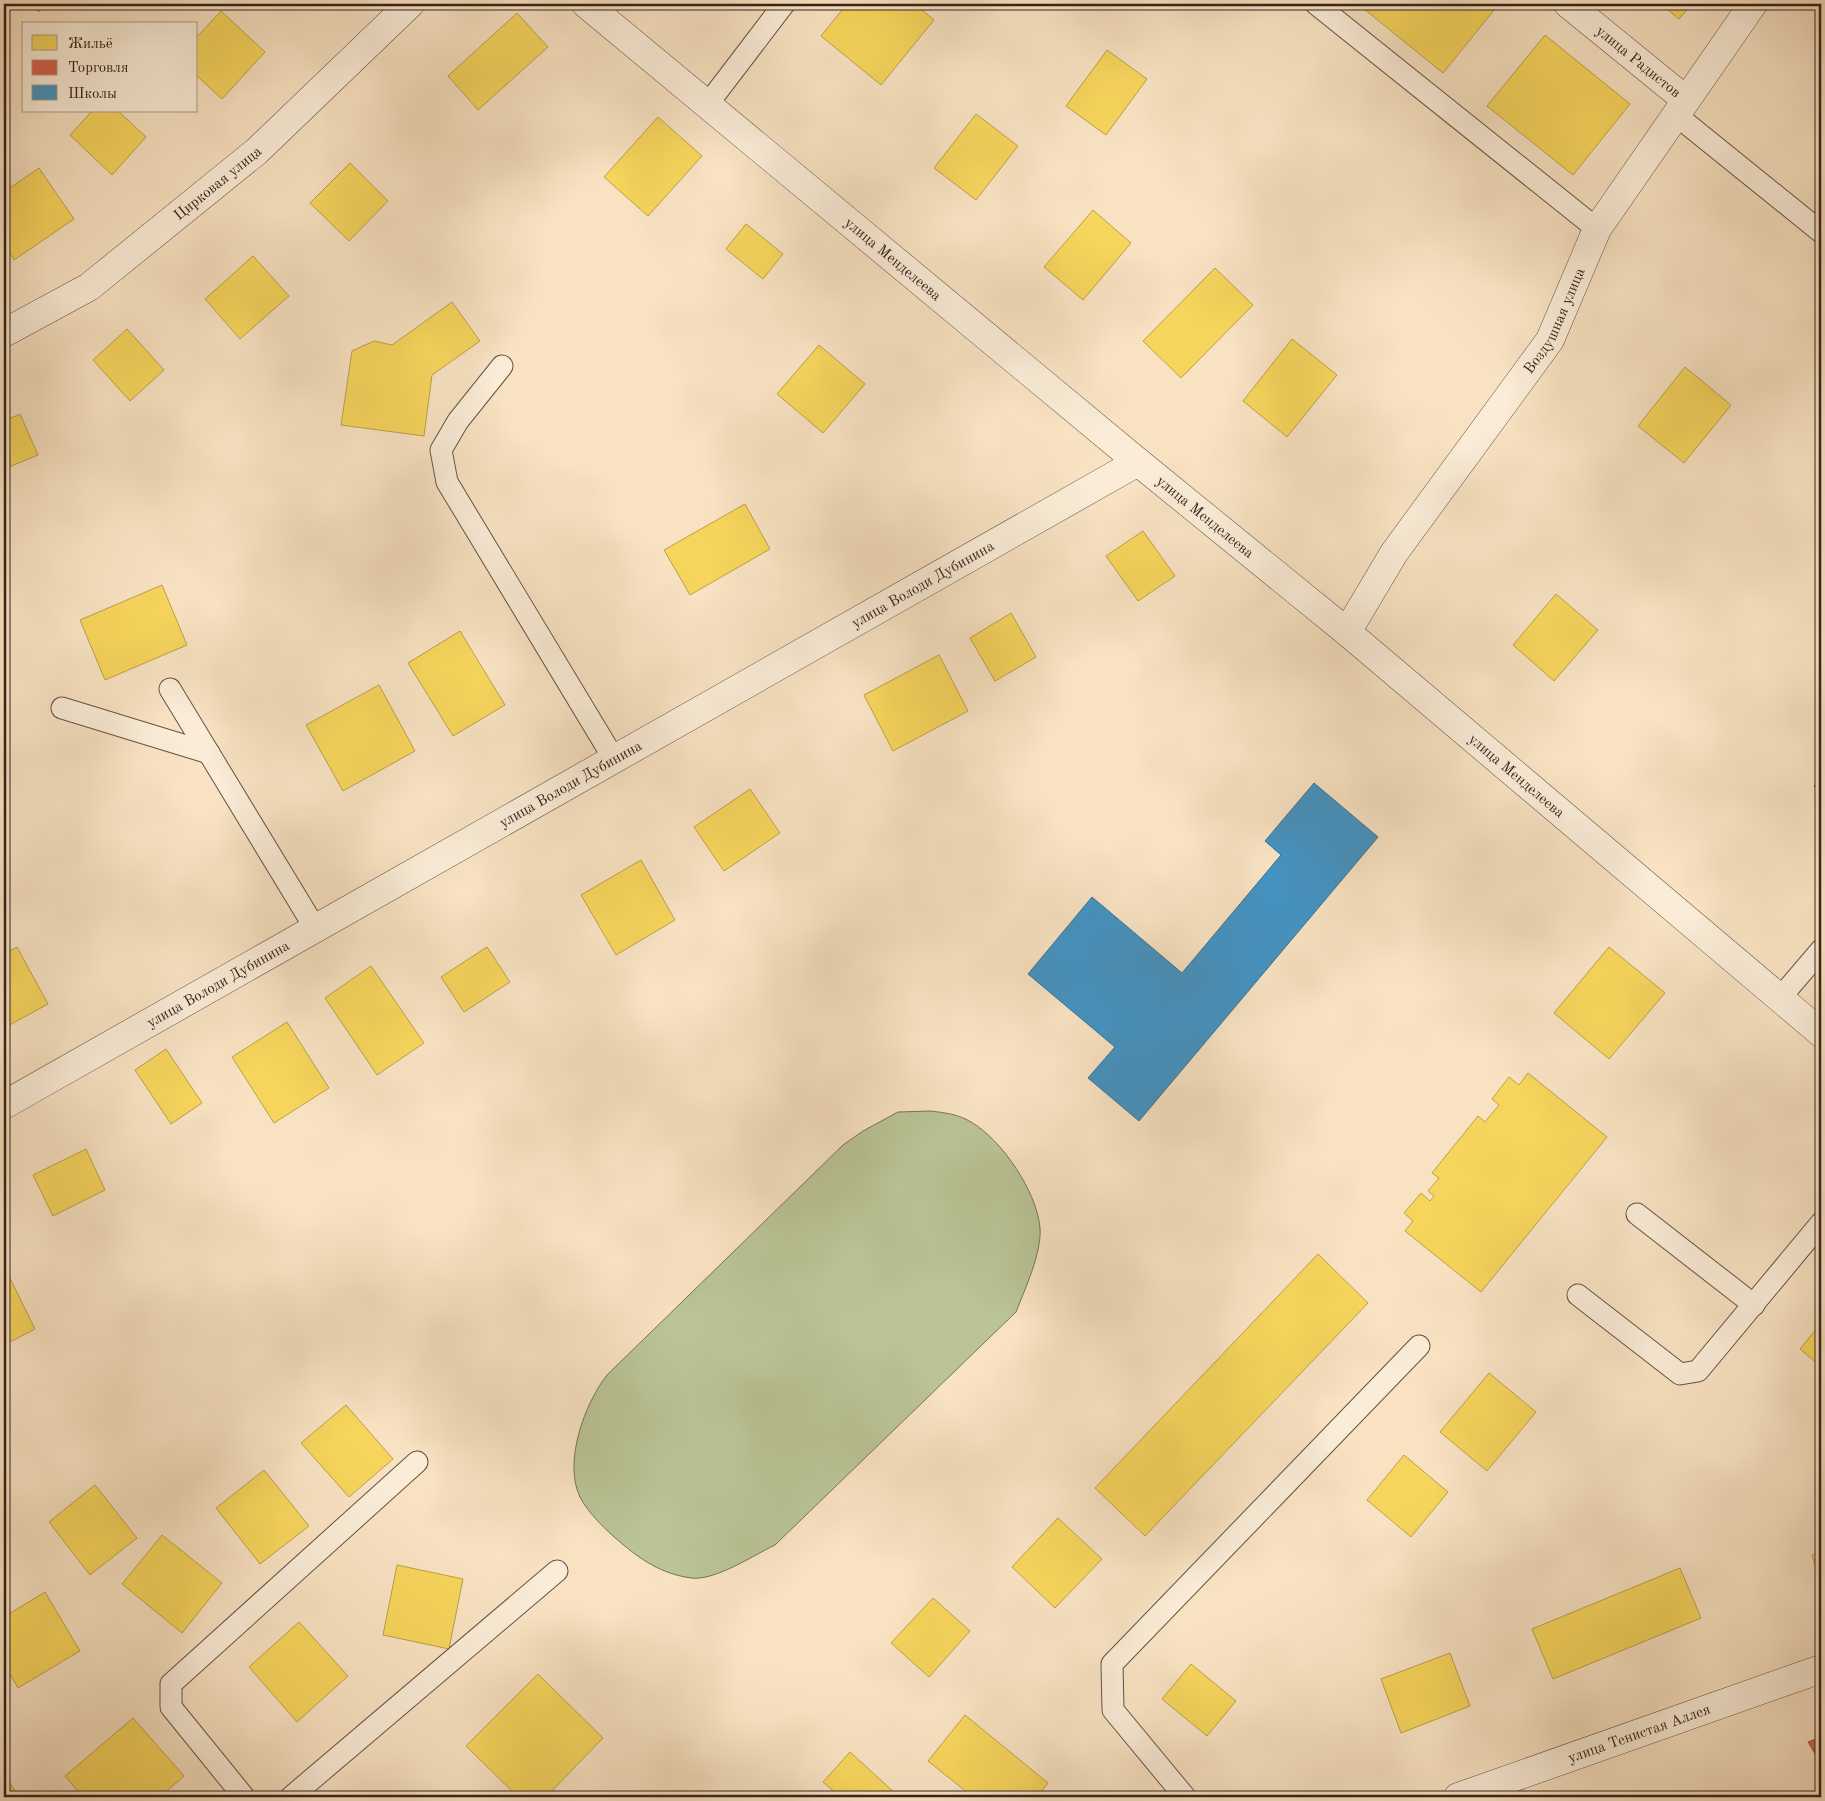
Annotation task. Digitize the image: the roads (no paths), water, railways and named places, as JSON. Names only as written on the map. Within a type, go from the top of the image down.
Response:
[{"type":"street","name":"Цирковая улица","points":[[4,333],[96,281],[257,151],[410,4]]},
{"type":"street","name":"улица Менделеева","points":[[586,4],[1138,462],[1347,632],[1821,1032]]},
{"type":"street","name":"улица Радистов","points":[[1568,4],[1681,107]]},
{"type":"street","name":"Воздушная улица","points":[[1347,632],[1394,553],[1550,340],[1597,229],[1753,4]]},
{"type":"street","name":"улица Володи Дубинина","points":[[4,1105],[1138,462]]},
{"type":"street","name":"улица Тенистая Аллея","points":[[1458,1797],[1821,1669]]},
{"type":"lane","points":[[707,105],[784,4]]},
{"type":"lane","points":[[1316,4],[1597,229]]},
{"type":"lane","points":[[1681,107],[1821,232]]},
{"type":"lane","points":[[502,366],[458,421],[440,450],[447,482],[614,759]]},
{"type":"lane","points":[[170,690],[316,928]]},
{"type":"lane","points":[[62,708],[209,753]]},
{"type":"lane","points":[[1780,998],[1821,950]]},
{"type":"lane","points":[[1637,1214],[1754,1305]]},
{"type":"lane","points":[[1578,1295],[1680,1374],[1698,1371],[1821,1223]]},
{"type":"lane","points":[[1185,1797],[1113,1710],[1112,1664],[1419,1346]]},
{"type":"lane","points":[[244,1797],[171,1707],[171,1684],[417,1462]]},
{"type":"lane","points":[[291,1797],[557,1571]]}]
